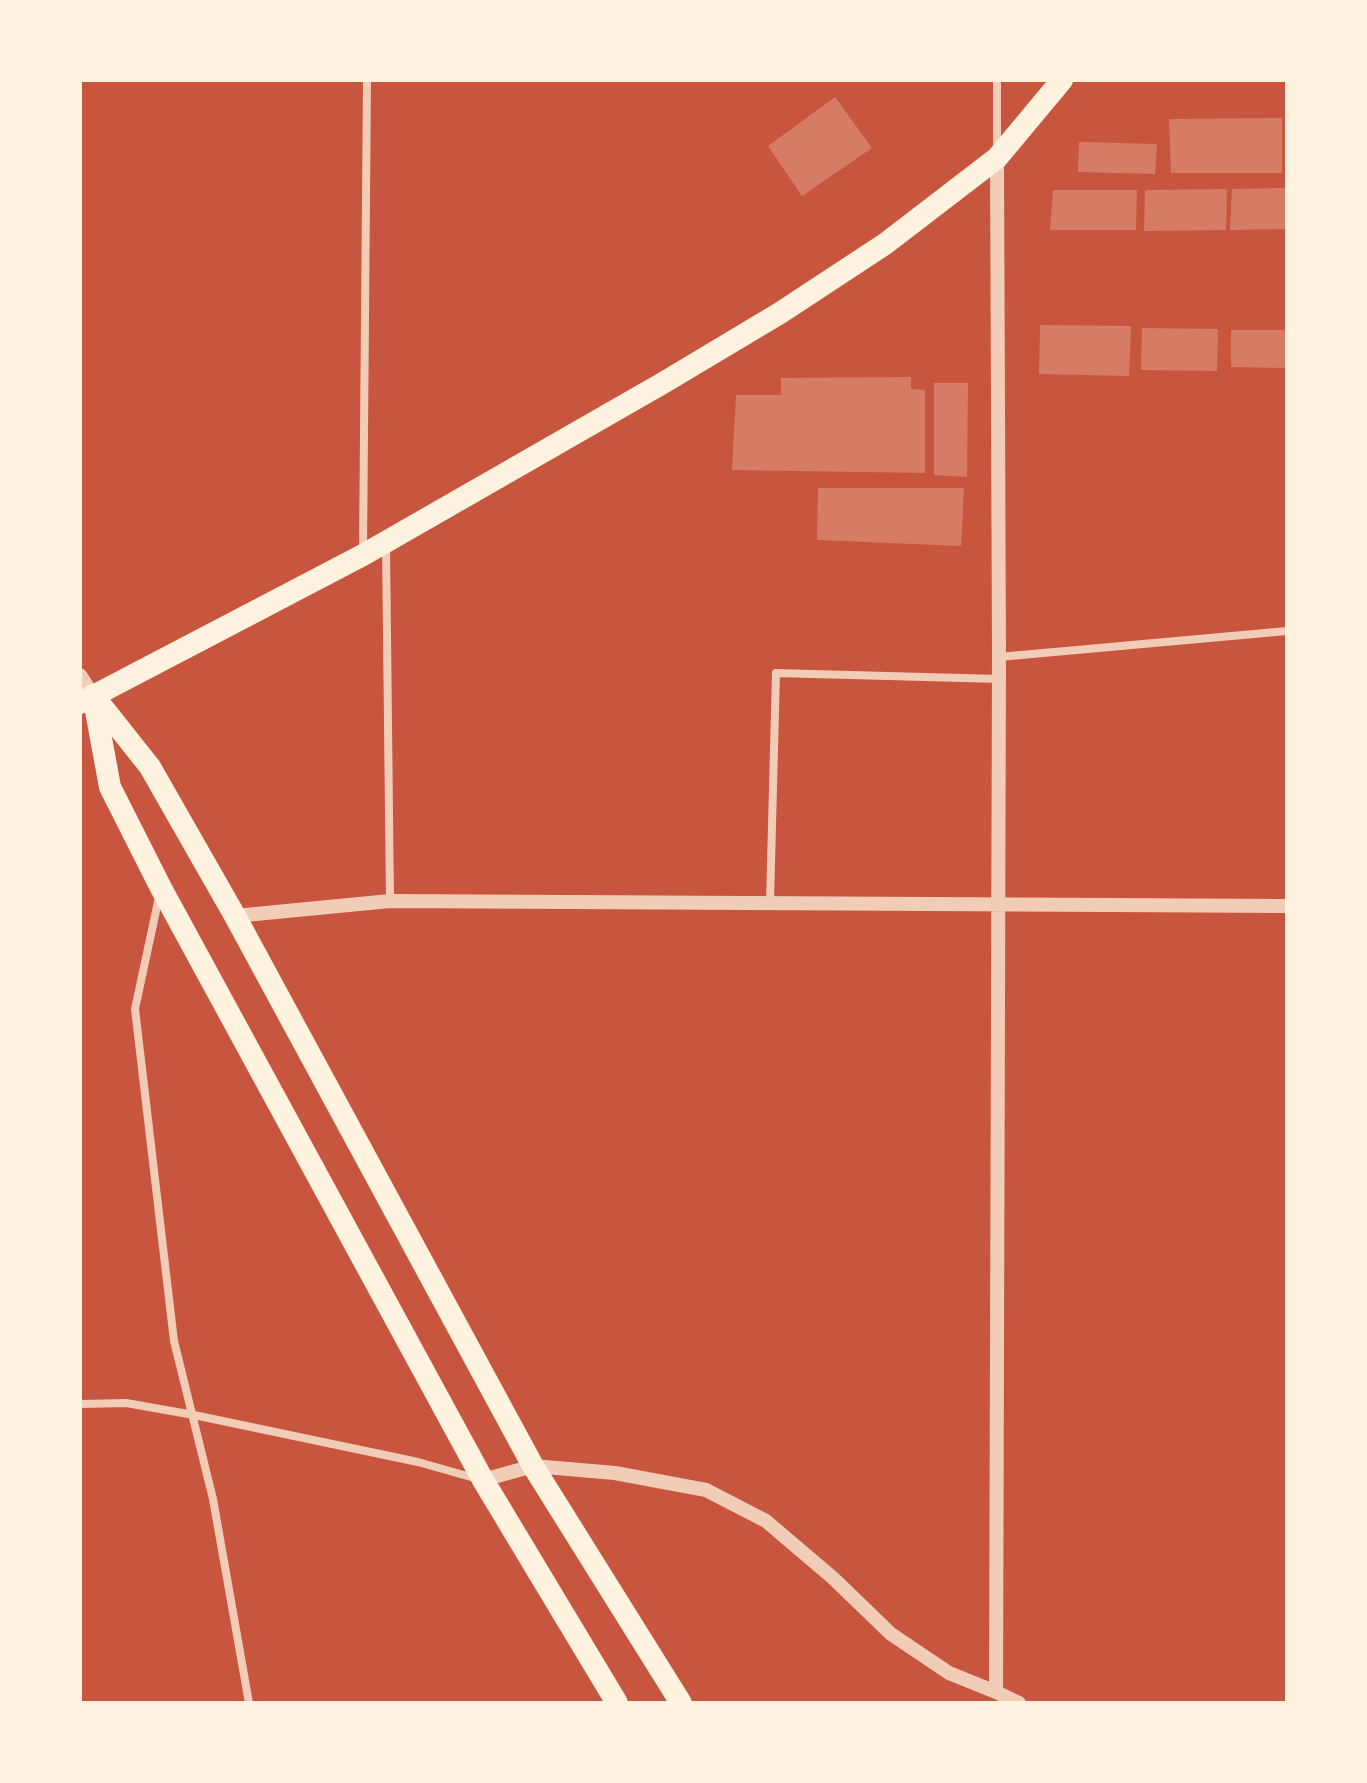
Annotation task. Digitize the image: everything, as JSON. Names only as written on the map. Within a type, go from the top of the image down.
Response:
[{"type":"highway","points":[[87,699],[363,555],[780,313],[885,244],[997,158],[1062,80]]},
{"type":"highway","points":[[87,699],[110,787],[161,888],[483,1480],[617,1703]]},
{"type":"highway","points":[[87,699],[150,767],[235,916],[533,1466],[681,1703]]},
{"type":"street","points":[[363,555],[367,80]]},
{"type":"street","points":[[996,1692],[997,80]]},
{"type":"street","points":[[386,541],[390,901]]},
{"type":"street","points":[[999,657],[1287,631]]},
{"type":"street","points":[[770,902],[776,673],[999,679]]},
{"type":"street","points":[[80,675],[87,699]]},
{"type":"street","points":[[161,888],[135,1009],[174,1341],[213,1499],[249,1703]]},
{"type":"street","points":[[235,916],[390,901],[1287,906]]},
{"type":"street","points":[[80,1404],[126,1403],[194,1415],[418,1462],[483,1480],[533,1466],[615,1473],[706,1490],[766,1521],[833,1578],[891,1634],[949,1673],[1019,1703]]},
{"type":"building","points":[[835,97],[872,148],[802,196],[768,146]]},
{"type":"building","points":[[1282,118],[1282,173],[1171,173],[1169,119]]},
{"type":"building","points":[[1079,142],[1157,144],[1155,174],[1078,172]]},
{"type":"building","points":[[1287,188],[1287,229],[1230,230],[1232,189]]},
{"type":"building","points":[[1227,189],[1226,230],[1144,231],[1145,190]]},
{"type":"building","points":[[1053,190],[1137,190],[1136,230],[1050,230]]},
{"type":"building","points":[[1040,325],[1131,326],[1129,376],[1039,374]]},
{"type":"building","points":[[1142,328],[1218,329],[1217,371],[1141,370]]},
{"type":"building","points":[[1231,330],[1287,330],[1287,368],[1231,367]]},
{"type":"building","points":[[911,377],[911,389],[925,390],[925,473],[732,470],[736,395],[781,395],[781,378]]},
{"type":"building","points":[[934,383],[968,383],[967,477],[934,475]]},
{"type":"building","points":[[818,488],[964,488],[961,546],[817,540]]}]
